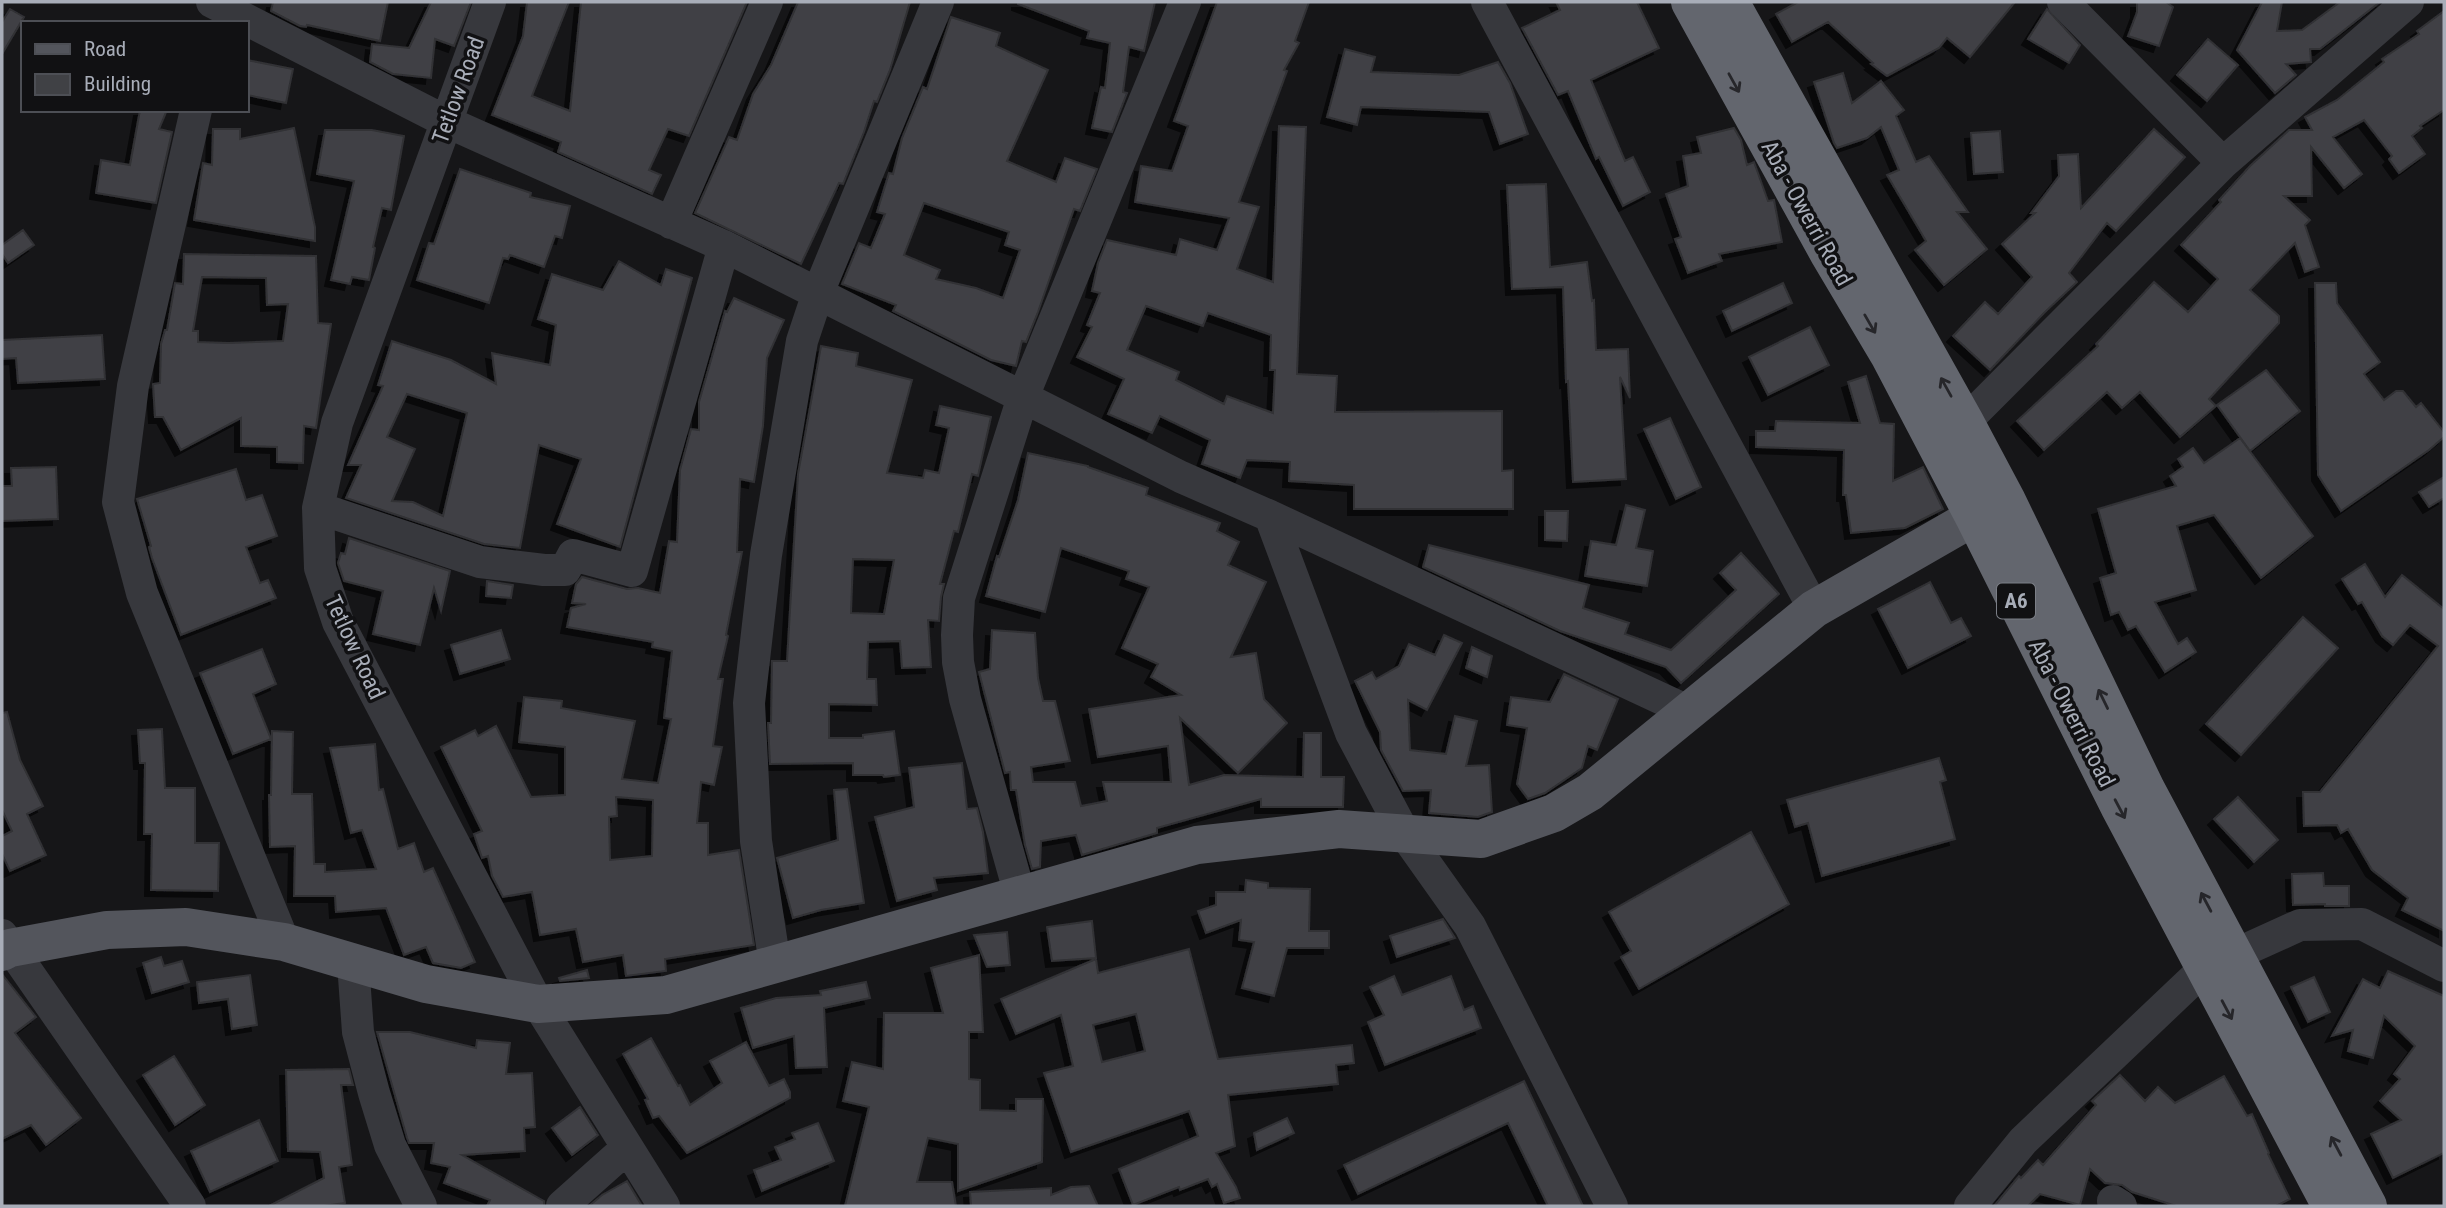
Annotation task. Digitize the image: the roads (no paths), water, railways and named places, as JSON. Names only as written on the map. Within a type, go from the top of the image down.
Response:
[{"type":"highway","name":"Aba - Owerri Road","points":[[1716,13],[1791,113],[1965,422],[1991,509]]},
{"type":"highway","name":"Aba - Owerri Road","points":[[1716,13],[1829,254],[1889,355],[1991,509],[2146,789],[2220,961],[2331,1206]]},
{"type":"highway","name":"Aba - Owerri Road","points":[[2220,961],[2368,1206]]},
{"type":"main road","points":[[4,945],[107,930],[186,927],[284,942],[426,984],[538,1003],[666,995],[1197,845],[1339,829],[1481,839],[1554,813],[1590,792],[1814,609],[1991,509]]},
{"type":"street","name":"Tetlow Road","points":[[489,2],[337,423],[318,508],[320,568],[338,622],[538,1003],[664,1206]]},
{"type":"street","points":[[671,223],[767,2]]},
{"type":"street","points":[[775,964],[756,841],[749,703],[766,555],[802,341],[818,293],[938,2]]},
{"type":"street","points":[[1020,895],[965,699],[958,662],[959,598],[1023,397],[1185,2]]},
{"type":"street","points":[[1487,2],[1814,609]]},
{"type":"street","points":[[2063,2],[2223,163]]},
{"type":"street","points":[[1965,422],[2223,163],[2408,2]]},
{"type":"street","points":[[217,8],[243,21]]},
{"type":"street","points":[[248,23],[447,122],[724,246],[1181,477],[1690,712]]},
{"type":"street","points":[[196,112],[133,386],[118,502],[142,593],[284,942]]},
{"type":"street","points":[[318,508],[480,562],[565,570],[573,555],[632,571],[724,246]]},
{"type":"street","points":[[1270,516],[1352,733],[1404,833],[1469,926],[1612,1206]]},
{"type":"street","points":[[1970,1206],[2023,1140],[2220,961],[2300,925],[2362,924],[2444,966]]},
{"type":"street","points":[[4,945],[190,1206]]},
{"type":"street","points":[[354,963],[358,1032],[374,1093],[390,1145],[422,1206]]},
{"type":"street","points":[[562,1206],[627,1148]]}]
